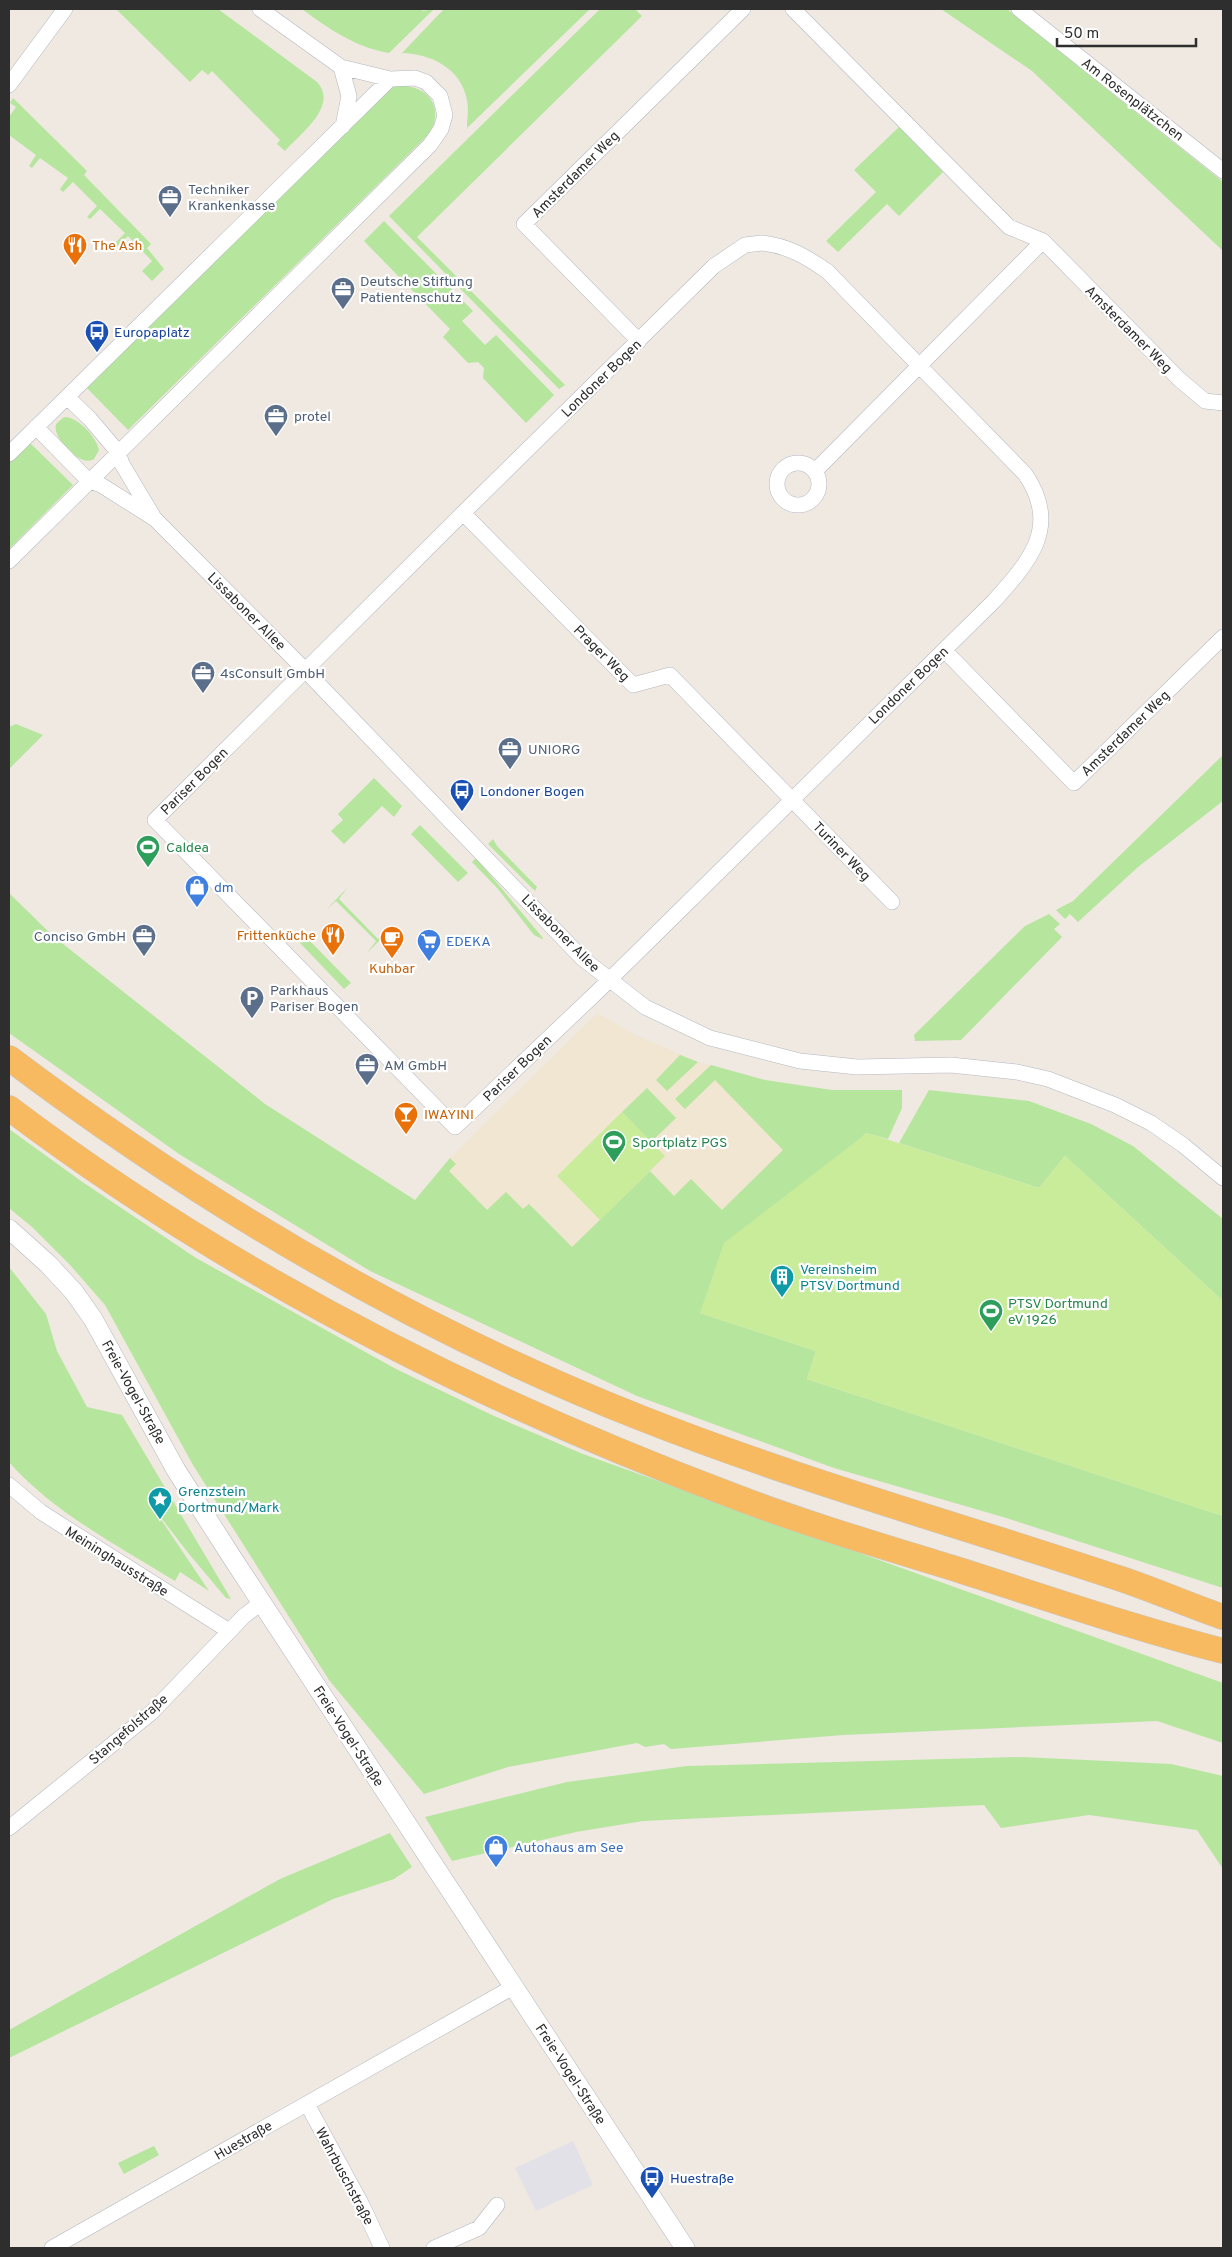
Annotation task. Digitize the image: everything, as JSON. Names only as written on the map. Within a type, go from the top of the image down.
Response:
[{"type":"highway","points":[[9,1058],[118,1137],[238,1216],[342,1276],[476,1345],[639,1417],[740,1455],[924,1518],[1112,1576],[1223,1617]]},
{"type":"highway","points":[[9,1108],[58,1145],[212,1247],[375,1339],[523,1411],[739,1499],[1182,1640],[1223,1651]]},
{"type":"highway","points":[[1112,1576],[1223,1602]]},
{"type":"highway","points":[[1182,1640],[1223,1661]]},
{"type":"street","points":[[9,85],[64,9]]},
{"type":"street","points":[[9,561],[430,145],[441,129],[445,115],[440,96],[426,82],[415,78],[390,79],[341,67],[260,9]]},
{"type":"street","name":"Amsterdamer Weg","points":[[639,341],[524,224],[743,9]]},
{"type":"street","name":"Amsterdamer Weg","points":[[793,9],[1009,227],[1043,241],[1179,379],[1205,401],[1223,402]]},
{"type":"street","name":"Am Rosenplätzchen","points":[[1019,9],[1223,171]]},
{"type":"street","points":[[341,67],[349,96],[343,126]]},
{"type":"street","points":[[9,454],[390,79]]},
{"type":"street","points":[[814,471],[1043,241]]},
{"type":"street","name":"Londoner Bogen","points":[[305,670],[729,254],[745,245],[762,243],[780,245],[803,254],[826,271],[919,365],[1025,474],[1037,491],[1042,511],[1040,539],[1024,568],[944,650],[609,980]]},
{"type":"street","points":[[67,397],[90,419],[118,452]]},
{"type":"street","points":[[36,427],[89,481]]},
{"type":"street","name":"Lissaboner Allee","points":[[118,452],[122,464],[155,519]]},
{"type":"street","name":"Lissaboner Allee","points":[[89,481],[101,485],[155,519],[305,670],[582,958],[645,1007],[710,1038],[800,1061],[857,1067],[951,1065],[1017,1072],[1056,1082],[1115,1105],[1150,1123],[1183,1145],[1223,1178]]},
{"type":"street","name":"Prager Weg","points":[[463,513],[633,685],[670,675],[792,800]]},
{"type":"street","name":"Amsterdamer Weg","points":[[944,650],[1074,783],[1223,637]]},
{"type":"street","name":"Pariser Bogen","points":[[305,670],[155,820],[455,1127],[609,980]]},
{"type":"street","name":"Turiner Weg","points":[[792,800],[892,902]]},
{"type":"street","name":"Freie-Vogel-Straße","points":[[9,1229],[48,1264],[74,1292],[93,1319],[176,1470],[512,1987],[685,2248]]},
{"type":"street","name":"Meininghausstraße","points":[[9,1485],[60,1524],[229,1631]]},
{"type":"street","name":"Stangefolstraße","points":[[9,1828],[151,1713],[229,1631],[262,1603]]},
{"type":"street","name":"Huestraße","points":[[52,2248],[70,2244],[307,2104],[512,1987]]},
{"type":"street","name":"Wahrbuschstraße","points":[[307,2104],[362,2205],[382,2248]]},
{"type":"street","points":[[434,2248],[479,2228],[497,2205]]},
{"type":"shaded area","points":[[597,1013],[636,1035],[698,1062],[765,1080],[832,1090],[700,1313],[431,1195],[455,1164],[450,1158]]},
{"type":"shaded area","points":[[573,2141],[593,2185],[536,2211],[515,2168]]},
{"type":"green space","points":[[116,9],[218,9],[317,82],[323,91],[323,101],[320,110],[308,128],[285,151],[277,144],[280,140],[212,71],[208,75],[202,70],[190,82]]},
{"type":"green space","points":[[302,9],[420,9],[423,11],[434,9],[389,53],[354,42],[332,30]]},
{"type":"green space","points":[[444,9],[590,9],[467,128],[467,100],[464,89],[458,79],[451,71],[434,60],[424,56],[402,53]]},
{"type":"green space","points":[[600,9],[635,9],[642,16],[417,237],[565,385],[559,389],[389,216]]},
{"type":"green space","points":[[941,9],[1007,9],[1223,182],[1223,251],[1032,71]]},
{"type":"green space","points":[[396,86],[407,86],[416,89],[430,98],[434,105],[435,114],[430,133],[128,430],[85,386],[384,91]]},
{"type":"green space","points":[[13,98],[87,171],[84,175],[151,244],[147,248],[164,269],[152,281],[142,271],[152,261],[128,236],[117,247],[114,244],[125,233],[100,209],[90,219],[87,217],[97,206],[73,182],[63,192],[60,189],[68,178],[40,158],[32,168],[29,166],[36,155],[9,135],[9,117],[16,107],[10,103]]},
{"type":"green space","points":[[899,127],[943,172],[899,216],[887,204],[838,252],[826,241],[876,192],[854,170]]},
{"type":"green space","points":[[384,221],[473,311],[462,321],[485,345],[496,335],[554,395],[526,423],[483,378],[484,368],[478,362],[468,363],[443,337],[450,329],[364,241]]},
{"type":"green space","points":[[64,417],[75,420],[90,433],[99,450],[94,459],[88,461],[75,456],[58,437],[56,424]]},
{"type":"green space","points":[[28,441],[73,485],[9,549],[9,460]]},
{"type":"green space","points":[[16,724],[43,735],[9,769],[9,727]]},
{"type":"green space","points":[[1223,755],[1223,801],[1138,867],[1078,922],[1070,914],[1065,919],[1056,910],[1073,901]]},
{"type":"green space","points":[[374,778],[402,806],[394,817],[382,806],[344,844],[331,831],[343,820],[338,814]]},
{"type":"green space","points":[[420,825],[468,873],[458,882],[411,834]]},
{"type":"green space","points":[[493,839],[497,846],[537,887],[535,891],[488,844]]},
{"type":"green space","points":[[476,858],[542,939],[534,935],[498,889],[472,862]]},
{"type":"green space","points":[[347,888],[339,899],[378,939],[389,931],[367,953],[376,941],[336,901],[326,910]]},
{"type":"green space","points":[[9,893],[53,936],[265,1104],[415,1200],[450,1158],[456,1164],[449,1171],[487,1210],[506,1192],[523,1209],[529,1204],[572,1247],[650,1171],[674,1196],[691,1179],[722,1210],[783,1150],[715,1080],[685,1109],[675,1099],[711,1065],[765,1080],[832,1090],[902,1090],[902,1108],[888,1139],[866,1133],[700,1313],[816,1351],[807,1379],[1223,1516],[1223,1588],[1003,1517],[834,1468],[637,1396],[370,1271],[179,1154],[9,1033]]},
{"type":"green space","points":[[1049,914],[1060,924],[1054,929],[1062,937],[961,1040],[915,1041],[914,1035],[1025,926]]},
{"type":"green space","points":[[306,937],[351,983],[344,989],[300,943]]},
{"type":"green space","points":[[680,1055],[698,1062],[667,1091],[656,1080]]},
{"type":"green space","points":[[647,1088],[676,1118],[651,1142],[622,1112]]},
{"type":"green space","points":[[929,1090],[1029,1101],[1091,1124],[1133,1146],[1223,1219],[1223,1301],[1065,1156],[1039,1188],[899,1143]]},
{"type":"green space","name":"Sportplatz PGS","points":[[622,1112],[665,1156],[600,1220],[557,1176]]},
{"type":"green space","points":[[9,1129],[81,1181],[196,1258],[396,1369],[494,1416],[583,1454],[1223,1683],[1223,1743],[1157,1721],[843,1735],[671,1749],[664,1744],[645,1747],[637,1743],[508,1767],[424,1794],[329,1680],[193,1465],[105,1305],[71,1266],[32,1227],[9,1208]]},
{"type":"green space","name":"PTSV Dortmund eV 1926","points":[[867,1133],[1039,1188],[1065,1156],[1223,1301],[1223,1516],[807,1379],[816,1351],[700,1313],[724,1243]]},
{"type":"green space","points":[[9,1267],[46,1314],[57,1351],[87,1407],[122,1415],[231,1599],[226,1598],[152,1506],[209,1591],[180,1572],[175,1581],[87,1527],[46,1497],[9,1462]]},
{"type":"green space","points":[[1022,1757],[1171,1764],[1223,1776],[1223,1869],[1197,1830],[1089,1815],[1001,1828],[984,1805],[643,1821],[576,1832],[452,1861],[425,1817],[567,1782],[687,1766]]},
{"type":"green space","points":[[390,1833],[412,1867],[394,1879],[333,1899],[9,2058],[9,2030],[280,1879]]},
{"type":"green space","points":[[154,2146],[159,2155],[124,2174],[118,2163]]},
{"type":"place","name":"Techniker Krankenkasse","points":[[170,218]]},
{"type":"place","name":"The Ash","points":[[75,266]]},
{"type":"place","name":"Deutsche Stiftung Patientenschutz","points":[[343,310]]},
{"type":"place","name":"Europaplatz","points":[[97,353]]},
{"type":"place","name":"protel","points":[[276,437]]},
{"type":"place","name":"4sConsult GmbH","points":[[203,694]]},
{"type":"place","name":"UNIORG","points":[[510,770]]},
{"type":"place","name":"Londoner Bogen","points":[[462,812]]},
{"type":"place","name":"Caldea","points":[[148,868]]},
{"type":"place","name":"dm","points":[[197,908]]},
{"type":"place","name":"Frittenküche","points":[[333,956]]},
{"type":"place","name":"Conciso GmbH","points":[[144,957]]},
{"type":"place","name":"Kuhbar","points":[[392,959]]},
{"type":"place","name":"EDEKA","points":[[429,962]]},
{"type":"place","name":"Parkhaus Pariser Bogen","points":[[252,1019]]},
{"type":"place","name":"AM GmbH","points":[[367,1086]]},
{"type":"place","name":"IWAYINI","points":[[406,1135]]},
{"type":"place","name":"Sportplatz PGS","points":[[614,1163]]},
{"type":"place","name":"Vereinsheim PTSV Dortmund","points":[[782,1298]]},
{"type":"place","name":"PTSV Dortmund eV 1926","points":[[991,1332]]},
{"type":"place","name":"Grenzstein Dortmund/Mark","points":[[160,1520]]},
{"type":"place","name":"Autohaus am See","points":[[496,1868]]},
{"type":"place","name":"Huestraße","points":[[652,2199]]}]
